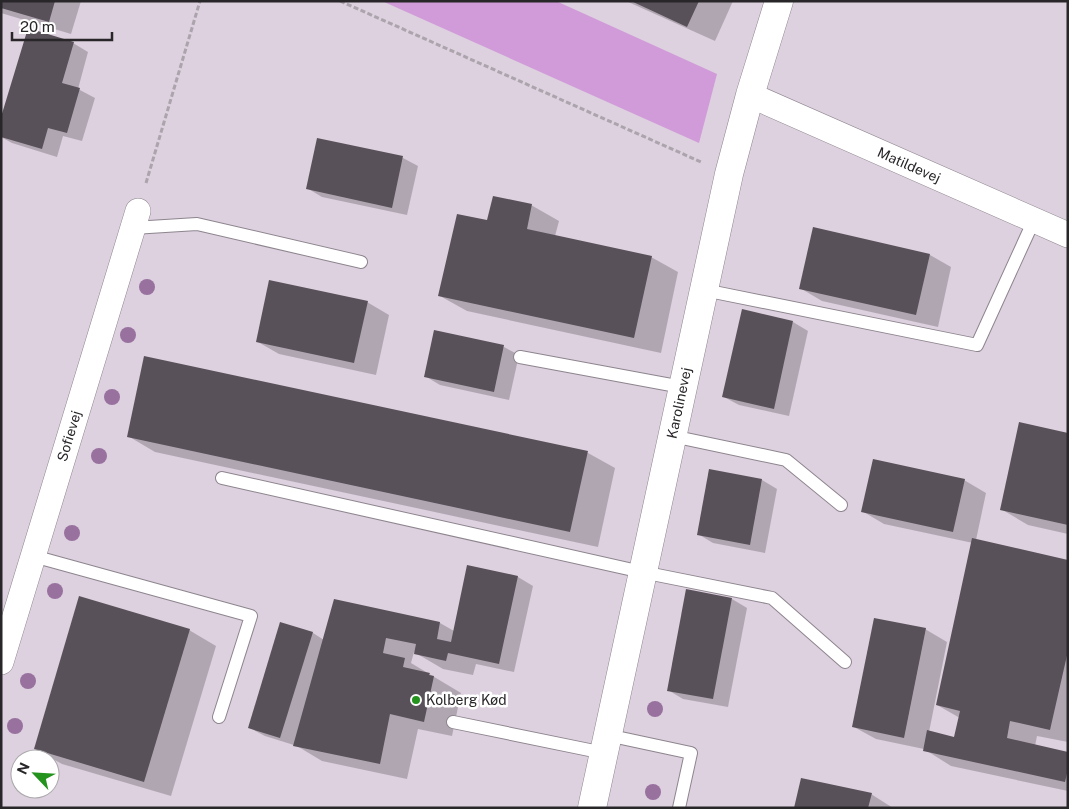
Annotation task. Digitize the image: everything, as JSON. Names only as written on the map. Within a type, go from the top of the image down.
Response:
[{"type":"street","name":"Karolinevej","points":[[592,808],[729,174],[750,95],[779,1]]},
{"type":"street","name":"Matildevej","points":[[750,95],[1068,235]]},
{"type":"street","name":"Sofievej","points":[[1,662],[136,220]]},
{"type":"lane","points":[[136,220],[197,224],[361,262]]},
{"type":"lane","points":[[704,290],[977,345],[1034,220]]},
{"type":"lane","points":[[520,357],[682,387]]},
{"type":"lane","points":[[672,436],[786,460],[841,505]]},
{"type":"lane","points":[[222,478],[642,572],[772,598],[845,662]]},
{"type":"lane","points":[[33,556],[251,616],[218,717]]},
{"type":"lane","points":[[453,722],[605,744],[691,753],[678,808]]},
{"type":"path","points":[[136,220],[200,1]]},
{"type":"path","points":[[340,1],[729,174]]},
{"type":"shaded area","points":[[1,1],[1068,1],[1068,808],[1,808]]},
{"type":"shaded area","points":[[382,1],[556,1],[717,74],[699,143]]},
{"type":"building","points":[[1,1],[55,1],[49,22],[1,8]]},
{"type":"building","points":[[631,1],[699,1],[687,27]]},
{"type":"building","points":[[28,28],[74,42],[62,83],[80,88],[67,133],[48,128],[42,149],[1,137],[1,117]]},
{"type":"building","points":[[317,138],[403,156],[392,208],[306,189]]},
{"type":"building","points":[[493,196],[532,204],[527,229],[652,256],[634,338],[438,296],[457,214],[487,220]]},
{"type":"building","points":[[813,227],[930,254],[916,315],[799,289]]},
{"type":"building","points":[[269,280],[368,301],[354,363],[256,342]]},
{"type":"building","points":[[742,309],[793,321],[774,409],[722,397]]},
{"type":"building","points":[[434,330],[504,345],[494,392],[424,377]]},
{"type":"building","points":[[144,356],[588,451],[570,532],[127,437]]},
{"type":"building","points":[[1019,422],[1068,433],[1068,525],[1000,510]]},
{"type":"building","points":[[873,459],[965,479],[953,532],[861,512]]},
{"type":"building","points":[[709,469],[762,479],[750,545],[697,535]]},
{"type":"building","points":[[972,538],[1068,560],[1068,651],[1050,730],[1010,721],[1007,738],[1068,752],[1068,769],[1065,782],[923,751],[927,730],[954,737],[960,711],[936,705]]},
{"type":"building","points":[[467,565],[518,576],[499,664],[448,653],[446,661],[414,654],[416,644],[386,638],[383,653],[405,658],[403,667],[430,673],[429,675],[434,676],[424,722],[390,714],[380,764],[293,746],[334,599],[440,622],[437,639],[451,642]]},
{"type":"building","points":[[686,589],[732,598],[713,699],[667,691]]},
{"type":"building","points":[[79,596],[190,629],[144,782],[60,757],[60,749],[34,749]]},
{"type":"building","points":[[874,618],[926,628],[904,738],[852,727]]},
{"type":"building","points":[[280,622],[313,632],[280,738],[248,728]]},
{"type":"building","points":[[801,778],[872,793],[868,808],[794,808]]},
{"type":"place","name":"Kolberg Kød","points":[[416,700]]}]
